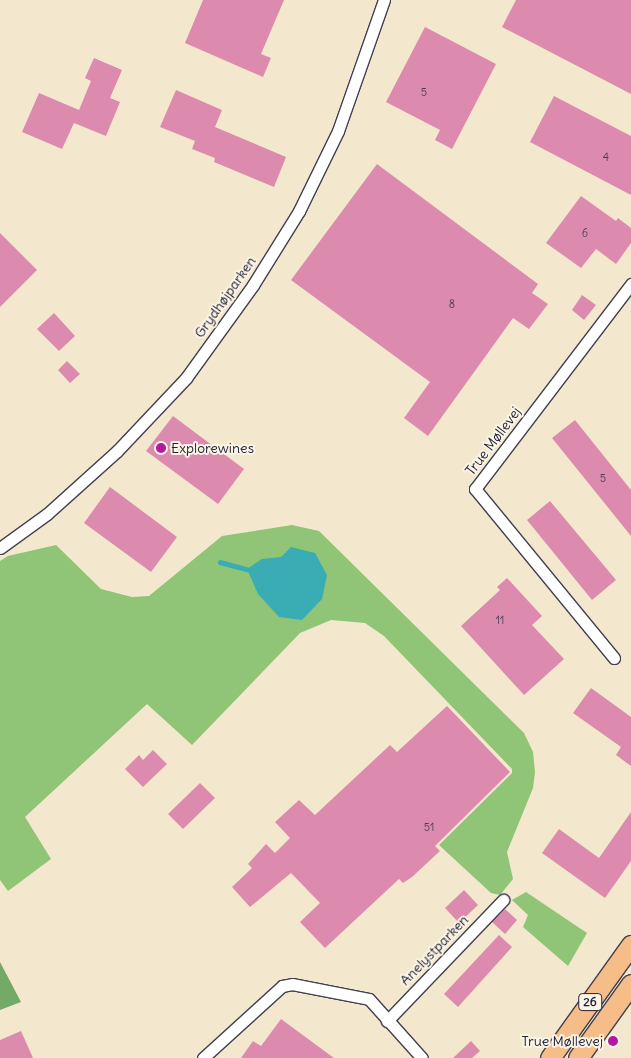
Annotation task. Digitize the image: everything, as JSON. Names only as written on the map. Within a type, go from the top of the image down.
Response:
[{"type":"main road","name":"26","points":[[550,1058],[631,945]]},
{"type":"main road","name":"26","points":[[578,1058],[631,984]]},
{"type":"street","name":"Grydhøjparken","points":[[0,548],[47,514],[117,451],[186,378],[253,285],[299,211],[338,131],[384,0]]},
{"type":"street","name":"True Møllevej","points":[[614,658],[475,489],[631,284]]},
{"type":"street","name":"Anelystparken","points":[[387,1021],[503,900]]},
{"type":"street","points":[[203,1058],[282,986],[292,984],[369,999],[422,1058]]},
{"type":"green space","points":[[292,525],[319,531],[524,733],[533,752],[535,772],[533,788],[507,852],[513,879],[500,895],[491,893],[439,845],[512,773],[512,769],[384,636],[365,623],[331,620],[300,633],[192,745],[147,704],[25,817],[51,859],[8,891],[0,880],[0,561],[8,556],[56,545],[101,589],[132,597],[149,596],[222,536]]},
{"type":"green space","points":[[526,892],[587,933],[568,966],[523,927],[528,915],[512,900]]},
{"type":"green space","points":[[0,962],[21,1002],[0,1010]]},
{"type":"water","points":[[291,547],[315,553],[327,575],[322,599],[302,620],[279,617],[258,594],[247,569],[262,559],[281,557]]},
{"type":"building","points":[[203,0],[284,0],[261,54],[271,58],[263,77],[185,43]]},
{"type":"building","points":[[516,0],[631,0],[631,94],[502,27]]},
{"type":"building","points":[[425,27],[496,64],[452,149],[435,140],[440,130],[386,102]]},
{"type":"building","points":[[94,58],[122,70],[110,98],[120,102],[106,136],[74,123],[62,149],[22,132],[39,93],[79,110],[91,81],[85,78]]},
{"type":"building","points":[[176,90],[222,110],[215,127],[286,157],[274,187],[214,162],[215,158],[192,149],[195,141],[160,127]]},
{"type":"building","points":[[554,96],[631,136],[631,195],[530,142]]},
{"type":"building","points":[[377,164],[538,284],[532,293],[548,304],[529,329],[513,318],[428,436],[404,418],[430,382],[291,280]]},
{"type":"building","points":[[581,196],[616,221],[618,218],[631,228],[631,243],[616,264],[596,249],[581,268],[546,243]]},
{"type":"building","points":[[0,233],[37,270],[0,307]]},
{"type":"building","points":[[582,295],[596,305],[584,320],[572,310]]},
{"type":"building","points":[[54,313],[75,336],[59,351],[37,329]]},
{"type":"building","points":[[67,361],[80,374],[70,383],[58,370]]},
{"type":"building","points":[[173,416],[244,469],[218,504],[146,451]]},
{"type":"building","points":[[575,420],[631,490],[631,536],[552,438]]},
{"type":"building","points":[[110,487],[177,537],[151,572],[84,523]]},
{"type":"building","points":[[550,501],[616,580],[592,600],[527,520]]},
{"type":"building","points":[[507,578],[542,616],[532,625],[564,659],[524,695],[461,626],[500,590],[497,587]]},
{"type":"building","points":[[591,688],[631,717],[631,766],[616,755],[621,747],[573,713]]},
{"type":"building","points":[[447,706],[510,772],[435,846],[440,851],[412,877],[403,883],[399,879],[325,948],[300,922],[320,903],[291,873],[250,907],[232,887],[252,868],[248,864],[266,844],[275,853],[290,838],[275,822],[299,800],[315,815],[390,745],[397,752]]},
{"type":"building","points":[[153,750],[167,764],[143,787],[125,769],[139,755],[143,760]]},
{"type":"building","points":[[200,783],[215,798],[183,829],[168,814]]},
{"type":"building","points":[[631,812],[631,861],[605,898],[542,853],[559,829],[599,858]]},
{"type":"building","points":[[464,890],[478,905],[459,923],[445,908]]},
{"type":"building","points":[[505,909],[517,920],[505,934],[492,922]]},
{"type":"building","points":[[499,935],[512,947],[458,1007],[444,994]]},
{"type":"building","points":[[281,1019],[334,1058],[241,1058],[253,1041],[261,1046]]},
{"type":"building","points":[[21,1031],[33,1058],[0,1058],[0,1040]]},
{"type":"building","points":[[471,1041],[480,1051],[472,1058],[453,1058]]},
{"type":"waterway","points":[[220,562],[247,569]]},
{"type":"place","name":"Explorewines","points":[[161,448]]},
{"type":"place","name":"True Møllevej","points":[[613,1041]]}]
